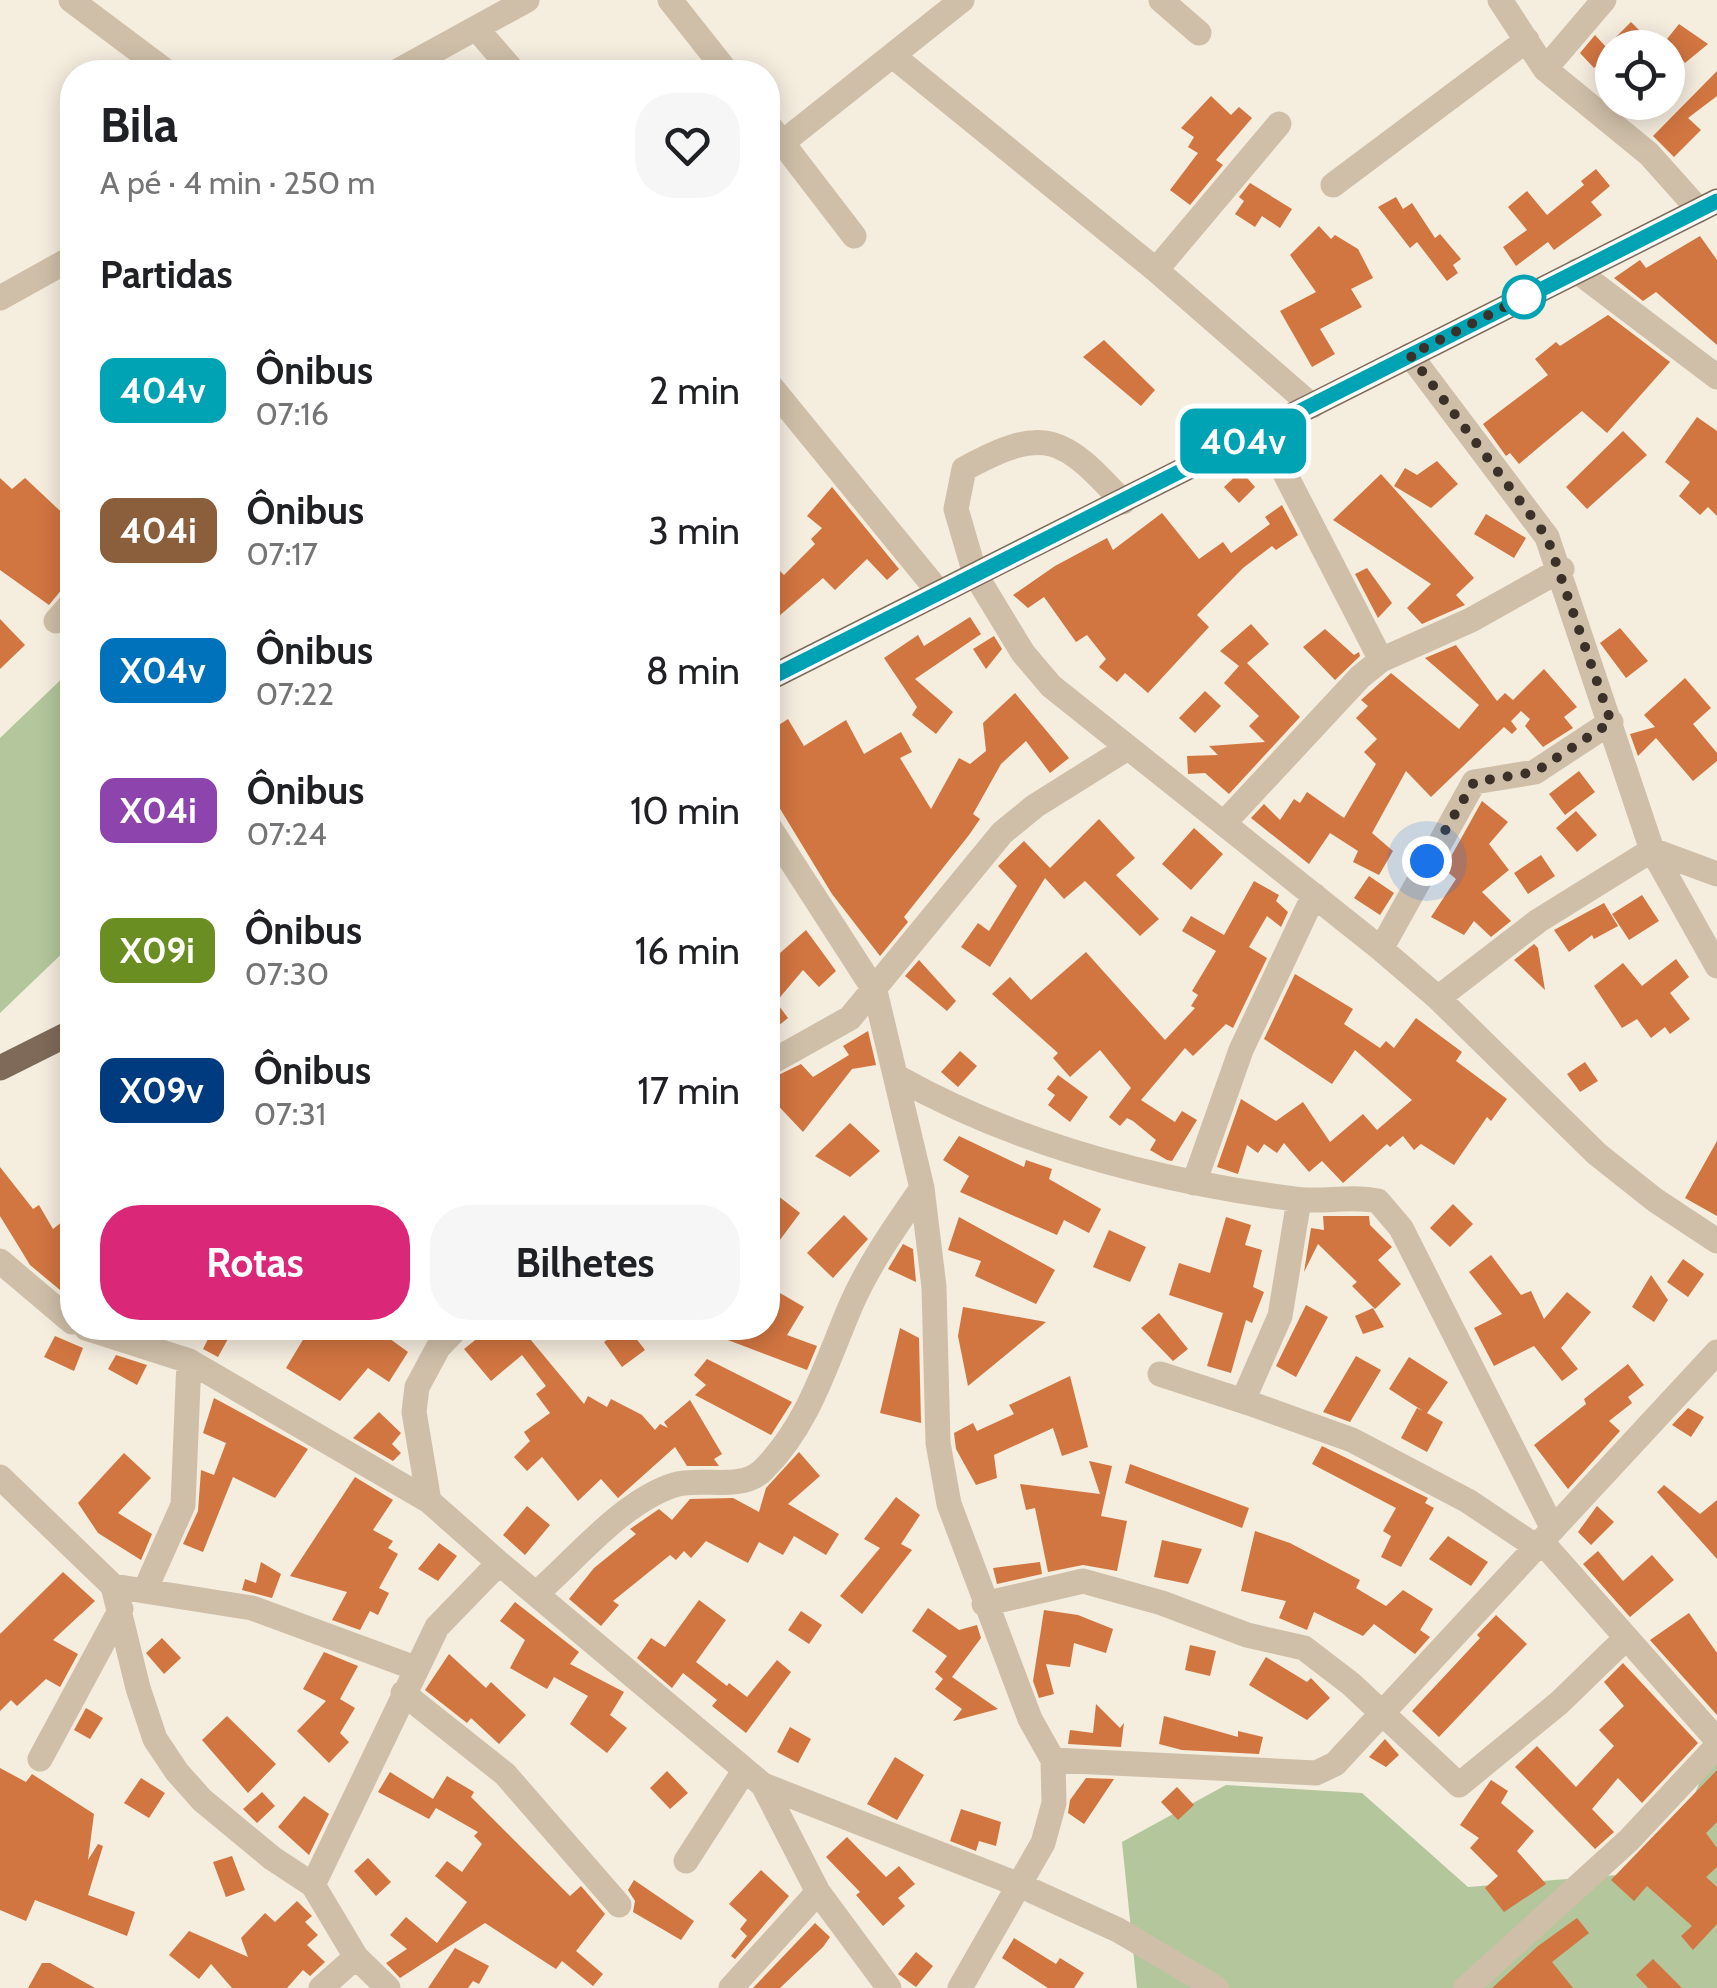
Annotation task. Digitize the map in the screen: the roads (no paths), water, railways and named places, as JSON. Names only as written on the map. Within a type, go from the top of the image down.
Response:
[{"type":"main road","points":[[780,673],[1708,205]]},
{"type":"main road","points":[[0,1068],[60,1038]]},
{"type":"street","points":[[71,0],[151,60]]},
{"type":"street","points":[[418,60],[527,0]]},
{"type":"street","points":[[670,0],[718,60]]},
{"type":"street","points":[[780,131],[892,56],[962,0]]},
{"type":"street","points":[[1160,0],[1200,33]]},
{"type":"street","points":[[1500,0],[1545,69],[1708,205]]},
{"type":"street","points":[[1545,69],[1604,0]]},
{"type":"street","points":[[476,28],[504,60]]},
{"type":"street","points":[[1333,185],[1527,40]]},
{"type":"street","points":[[892,56],[1156,270],[1312,406]]},
{"type":"street","points":[[1156,270],[1279,124]]},
{"type":"street","points":[[780,140],[854,236]]},
{"type":"street","points":[[0,298],[60,265]]},
{"type":"street","points":[[1578,271],[1717,378]]},
{"type":"street","points":[[1410,355],[1547,537],[1562,569],[1652,850],[1717,966]]},
{"type":"street","points":[[780,398],[938,591]]},
{"type":"street","points":[[1263,431],[1381,660]]},
{"type":"street","points":[[1123,502],[1078,454],[1045,441],[1008,445],[964,469],[956,509],[974,574],[1024,653],[1051,686],[1126,750],[1225,822],[1438,998],[1597,1154],[1655,1200],[1717,1241]]},
{"type":"street","points":[[1225,822],[1360,677],[1381,660],[1471,620],[1562,569]]},
{"type":"street","points":[[1381,949],[1474,782],[1535,772],[1611,722]]},
{"type":"street","points":[[780,1057],[850,1018],[1002,834],[1035,806],[1126,750]]},
{"type":"street","points":[[780,844],[875,991],[922,1188],[934,1287],[938,1444],[949,1504],[1030,1719],[1053,1760],[1054,1804],[1043,1843],[960,1988]]},
{"type":"street","points":[[1652,850],[1717,874]]},
{"type":"street","points":[[1438,998],[1538,922],[1652,850]]},
{"type":"street","points":[[1194,1182],[1241,1050],[1314,894]]},
{"type":"street","points":[[898,1077],[978,1118],[1060,1148],[1194,1182],[1299,1200],[1365,1198],[1388,1209],[1543,1538],[1624,1640],[1717,1743],[1629,1840],[1466,1988]]},
{"type":"street","points":[[537,1593],[630,1510],[668,1487],[688,1481],[732,1481],[762,1472],[814,1400],[874,1258],[922,1188]]},
{"type":"street","points":[[1249,1403],[1245,1396],[1280,1316],[1299,1200]]},
{"type":"street","points":[[0,1262],[60,1312]]},
{"type":"street","points":[[123,1340],[189,1361],[429,1501],[754,1778],[1017,1884],[1118,1930],[1216,1988]]},
{"type":"street","points":[[429,1501],[414,1412],[417,1387],[446,1340]]},
{"type":"street","points":[[1053,1760],[1316,1773],[1335,1764],[1717,1352]]},
{"type":"street","points":[[146,1588],[183,1505],[189,1361]]},
{"type":"street","points":[[1160,1374],[1352,1440],[1543,1538]]},
{"type":"street","points":[[0,1477],[117,1597],[138,1688],[155,1739],[177,1772],[202,1800],[272,1858],[314,1885],[356,1957],[388,1988]]},
{"type":"street","points":[[314,1885],[402,1693],[437,1627],[499,1564]]},
{"type":"street","points":[[984,1604],[1082,1581],[1105,1585],[1247,1634],[1304,1648],[1384,1714],[1452,1783],[1466,1783],[1624,1640]]},
{"type":"street","points":[[40,1759],[117,1597],[146,1588],[252,1608],[414,1668]]},
{"type":"street","points":[[402,1693],[504,1774],[619,1905]]},
{"type":"street","points":[[686,1861],[754,1778]]},
{"type":"street","points":[[754,1778],[818,1892],[889,1988]]},
{"type":"street","points":[[731,1988],[818,1892]]},
{"type":"street","points":[[321,1988],[356,1957]]}]
